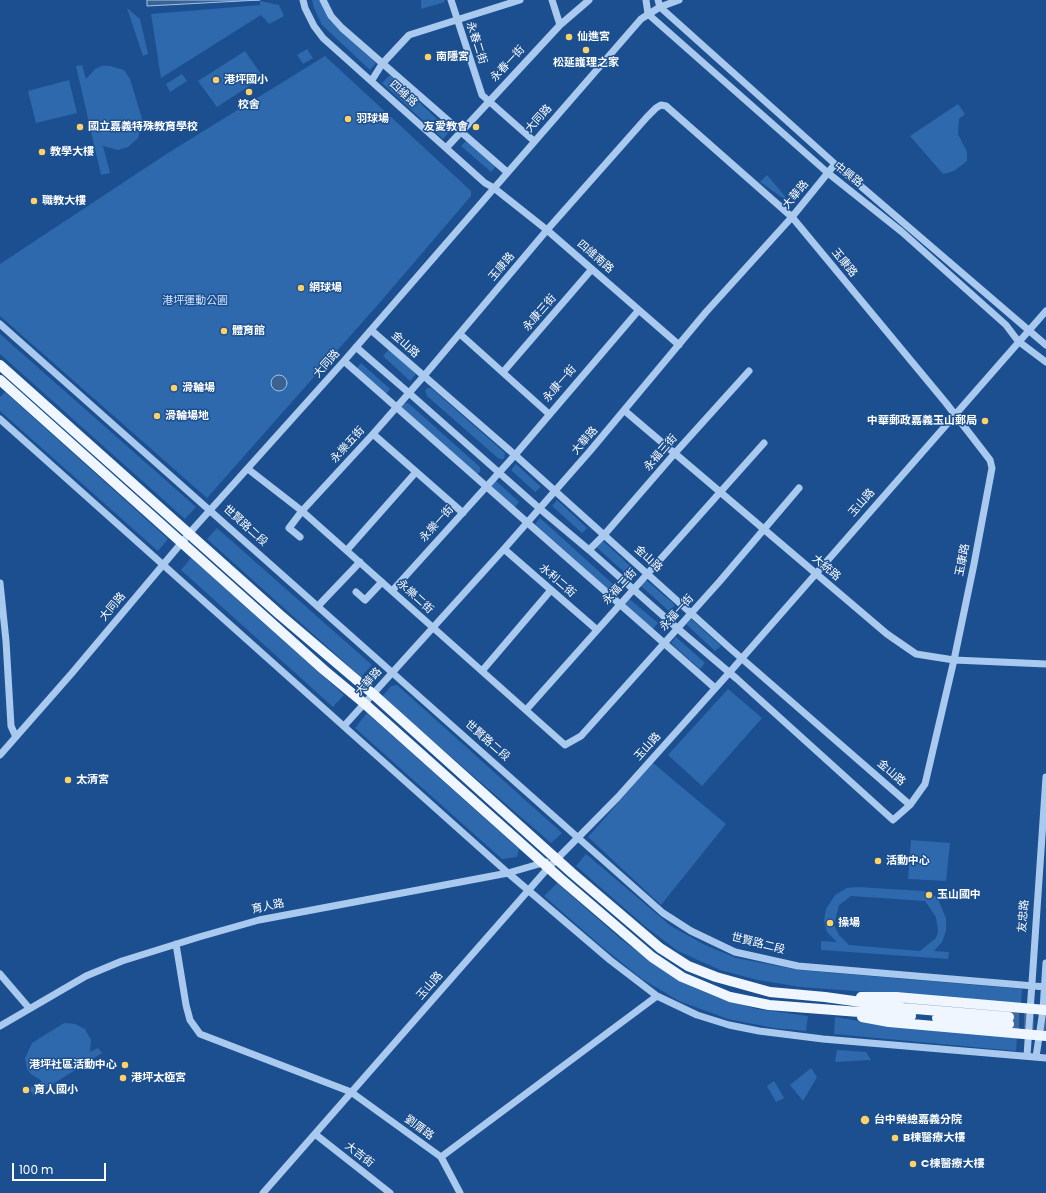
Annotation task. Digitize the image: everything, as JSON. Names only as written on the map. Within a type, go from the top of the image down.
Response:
[{"type":"main road","points":[[0,365],[186,538],[318,665],[652,958],[682,977],[730,997],[769,1005],[1009,1020],[757,989],[730,982],[688,966],[660,948],[558,860],[373,694],[279,614],[186,538],[1,383]]},
{"type":"main road","points":[[825,997],[896,997],[1045,1010]]},
{"type":"main road","points":[[825,1009],[889,1022],[1043,1036]]},
{"type":"street","name":"四維路","points":[[299,0],[314,26],[324,38],[485,183],[494,188]]},
{"type":"street","name":"四維路","points":[[303,0],[305,8]]},
{"type":"street","name":"四維路","points":[[324,0],[331,16],[382,64],[506,172]]},
{"type":"street","name":"永春二街","points":[[451,0],[482,95],[534,141]]},
{"type":"street","points":[[372,80],[382,64],[409,35],[520,0]]},
{"type":"street","points":[[552,0],[560,25]]},
{"type":"street","name":"永春一街","points":[[446,147],[560,25],[589,0]]},
{"type":"street","points":[[646,0],[648,14]]},
{"type":"street","name":"大同路","points":[[0,755],[186,538],[344,362],[494,188],[506,172],[641,19],[659,4],[679,0]]},
{"type":"street","name":"中興路","points":[[659,4],[835,164],[1046,346]]},
{"type":"street","name":"中興路","points":[[648,14],[828,173],[902,232],[1006,325],[1018,341],[1046,362]]},
{"type":"street","name":"玉康路","points":[[409,393],[547,230],[647,117],[661,105],[666,106],[792,217],[955,415],[990,460],[992,468],[954,660],[930,771],[925,784],[910,805],[893,820],[729,673]]},
{"type":"street","name":"大華路","points":[[344,726],[504,550],[625,411],[706,312],[792,217],[835,164]]},
{"type":"street","name":"四維南路","points":[[494,188],[547,230],[679,346]]},
{"type":"street","name":"永康三街","points":[[504,371],[592,269]]},
{"type":"street","name":"永康一街","points":[[498,472],[638,311]]},
{"type":"street","name":"玉山路","points":[[558,860],[618,797],[729,673],[1018,341],[1046,311]]},
{"type":"street","name":"世賢路二段","points":[[0,324],[663,913],[691,931],[735,952],[798,966],[1045,987]]},
{"type":"street","name":"金山路","points":[[371,330],[555,491],[741,658],[910,805]]},
{"type":"street","points":[[460,334],[504,371],[549,414]]},
{"type":"street","points":[[356,347],[729,673]]},
{"type":"street","points":[[344,362],[528,522],[715,688]]},
{"type":"street","name":"永福三街","points":[[589,550],[749,371]]},
{"type":"street","points":[[1,383],[10,374]]},
{"type":"street","name":"永樂五街","points":[[300,537],[289,528],[302,511],[409,393]]},
{"type":"street","name":"大統路","points":[[625,411],[721,491],[816,574],[911,651],[929,657],[954,660],[1046,664]]},
{"type":"street","points":[[0,420],[508,872],[610,960],[658,996],[697,1015],[728,1025],[759,1031],[822,1039],[1046,1058]]},
{"type":"street","points":[[373,434],[462,513]]},
{"type":"street","name":"永福二街","points":[[526,710],[596,629],[764,443]]},
{"type":"street","name":"永樂二街","points":[[248,470],[302,511],[347,550],[565,745]]},
{"type":"street","points":[[347,550],[416,472]]},
{"type":"street","name":"永樂一街","points":[[392,591],[498,472]]},
{"type":"street","name":"永福一街","points":[[565,745],[581,736],[764,530],[799,488]]},
{"type":"street","name":"水利二街","points":[[504,550],[596,629]]},
{"type":"street","points":[[318,606],[360,562]]},
{"type":"street","points":[[356,592],[365,600],[382,582]]},
{"type":"street","points":[[0,583],[6,641],[11,726],[16,737]]},
{"type":"street","points":[[482,671],[551,590]]},
{"type":"street","name":"友忠路","points":[[1027,1056],[1046,777]]},
{"type":"street","name":"育人路","points":[[0,1026],[86,976],[122,961],[176,944],[258,920],[546,865],[558,860]]},
{"type":"street","name":"玉山路","points":[[263,1193],[529,890],[546,865]]},
{"type":"street","name":"劉厝路","points":[[176,944],[186,1005],[190,1020],[200,1034],[351,1092],[441,1157],[460,1193]]},
{"type":"street","points":[[1036,1057],[1043,1036],[1046,963]]},
{"type":"street","points":[[0,974],[29,1008]]},
{"type":"street","points":[[441,1157],[658,996]]},
{"type":"street","name":"大吉街","points":[[315,1134],[390,1193]]},
{"type":"green space","points":[[312,0],[321,0],[329,20],[376,63],[370,70],[322,25]]},
{"type":"green space","points":[[421,0],[444,0],[445,2],[421,9]]},
{"type":"green space","points":[[260,1],[279,5],[284,16],[269,24],[261,15],[161,78],[151,14],[260,5]]},
{"type":"green space","points":[[127,8],[140,19],[148,54],[143,56]]},
{"type":"green space","points":[[307,49],[313,58],[303,64],[297,55]]},
{"type":"green space","points":[[245,51],[263,77],[217,107],[198,81]]},
{"type":"green space","name":"港坪運動公園","points":[[325,56],[471,191],[471,196],[382,300],[207,498],[0,316],[0,264],[168,153]]},
{"type":"green space","points":[[82,65],[86,79],[95,69],[102,66],[110,66],[124,70],[130,79],[143,122],[138,138],[128,147],[118,150],[103,146],[110,173],[101,175],[76,66]]},
{"type":"green space","points":[[182,74],[187,81],[170,92],[166,84]]},
{"type":"green space","points":[[390,75],[450,131],[443,139],[382,83]]},
{"type":"green space","points":[[69,80],[77,113],[36,123],[28,91]]},
{"type":"green space","points":[[958,104],[965,114],[959,119],[958,134],[967,152],[967,161],[954,171],[943,174],[910,136]]},
{"type":"green space","points":[[468,139],[497,165],[491,172],[461,146]]},
{"type":"green space","points":[[767,175],[789,201],[790,203],[760,182]]},
{"type":"green space","points":[[0,334],[196,507],[185,519],[0,354]]},
{"type":"green space","points":[[389,349],[416,374],[410,381],[383,356]]},
{"type":"green space","points":[[361,363],[390,389],[385,395],[356,369]]},
{"type":"green space","points":[[431,388],[505,453],[504,459],[499,459],[427,396],[425,390]]},
{"type":"green space","points":[[5,392],[168,539],[158,551],[0,411],[0,397]]},
{"type":"green space","points":[[408,403],[480,467],[480,472],[477,474],[401,407],[403,404]]},
{"type":"green space","points":[[516,464],[541,487],[535,492],[511,470]]},
{"type":"green space","points":[[495,480],[519,502],[514,508],[490,485]]},
{"type":"green space","points":[[557,500],[587,528],[582,533],[552,506]]},
{"type":"green space","points":[[540,518],[614,585],[610,591],[535,524]]},
{"type":"green space","points":[[217,528],[372,665],[361,677],[207,539]]},
{"type":"green space","points":[[601,539],[630,566],[624,572],[595,546]]},
{"type":"green space","points":[[191,558],[344,695],[333,707],[181,570]]},
{"type":"green space","points":[[645,579],[675,605],[669,611],[640,585]]},
{"type":"green space","points":[[627,597],[658,623],[653,629],[623,602]]},
{"type":"green space","points":[[691,619],[721,646],[715,651],[686,624]]},
{"type":"green space","points":[[676,637],[705,663],[700,669],[671,643]]},
{"type":"green space","points":[[397,685],[562,833],[551,843],[382,697],[391,686]]},
{"type":"green space","points":[[728,689],[762,718],[702,786],[668,755]]},
{"type":"green space","points":[[367,713],[519,849],[517,857],[502,859],[355,728]]},
{"type":"green space","points":[[653,763],[726,824],[661,905],[588,837]]},
{"type":"green space","points":[[911,840],[950,843],[946,881],[908,879]]},
{"type":"green space","points":[[586,854],[671,926],[705,945],[736,958],[799,970],[1022,989],[1021,1003],[800,987],[758,980],[720,970],[678,951],[646,927],[576,866]]},
{"type":"green space","points":[[557,883],[622,940],[663,970],[695,988],[725,1000],[757,1009],[808,1016],[806,1031],[774,1028],[728,1019],[679,1001],[642,979],[544,896]]},
{"type":"green space","name":"操場","points":[[858,887],[924,891],[937,897],[946,918],[946,931],[942,942],[934,951],[949,952],[948,959],[821,950],[821,941],[837,942],[827,932],[824,921],[826,909],[835,895],[847,888]],"holes":[[[851,896],[925,901],[936,917],[938,931],[936,938],[920,951],[849,945],[839,935],[834,925],[839,905]]]},
{"type":"green space","points":[[835,1017],[877,1024],[1017,1038],[1016,1051],[834,1034]]},
{"type":"green space","points":[[64,1023],[75,1024],[85,1029],[91,1040],[90,1052],[98,1048],[102,1053],[34,1096],[29,1089],[42,1081],[31,1074],[27,1069],[25,1058],[32,1043]]},
{"type":"green space","points":[[837,1050],[866,1052],[871,1060],[835,1062]]},
{"type":"green space","points":[[811,1068],[817,1077],[803,1101],[790,1085]]},
{"type":"green space","points":[[774,1081],[784,1098],[776,1102],[767,1086]]},
{"type":"shaded area","points":[[147,0],[260,0],[147,6]]},
{"type":"shaded area","points":[[276,375],[282,375],[287,380],[285,389],[282,391],[276,391],[271,386],[271,380]]},
{"type":"tunnel","points":[[1009,1017],[1046,1018]]},
{"type":"tunnel","points":[[1009,1024],[1046,1026]]},
{"type":"place","name":"仙進宮","points":[[569,37]]},
{"type":"place","name":"松延護理之家","points":[[586,50]]},
{"type":"place","name":"南隱宮","points":[[428,57]]},
{"type":"place","name":"港坪國小","points":[[216,80]]},
{"type":"place","name":"校舍","points":[[249,92]]},
{"type":"place","name":"羽球場","points":[[348,119]]},
{"type":"place","name":"國立嘉義特殊教育學校","points":[[80,127]]},
{"type":"place","name":"友愛教會","points":[[476,127]]},
{"type":"place","name":"教學大樓","points":[[42,152]]},
{"type":"place","name":"職教大樓","points":[[34,201]]},
{"type":"place","name":"網球場","points":[[301,288]]},
{"type":"place","name":"體育館","points":[[224,331]]},
{"type":"place","name":"滑輪場","points":[[174,388]]},
{"type":"place","name":"滑輪場地","points":[[157,416]]},
{"type":"place","name":"中華郵政嘉義玉山郵局","points":[[985,421]]},
{"type":"place","name":"太清宮","points":[[68,780]]},
{"type":"place","name":"活動中心","points":[[878,861]]},
{"type":"place","name":"玉山國中","points":[[929,895]]},
{"type":"place","name":"操場","points":[[830,923]]},
{"type":"place","name":"港坪社區活動中心","points":[[125,1065]]},
{"type":"place","name":"港坪太極宮","points":[[123,1078]]},
{"type":"place","name":"育人國小","points":[[26,1090]]},
{"type":"place","name":"台中榮總嘉義分院","points":[[865,1120]]},
{"type":"place","name":"B棟醫療大樓","points":[[895,1138]]},
{"type":"place","name":"C棟醫療大樓","points":[[913,1164]]}]
